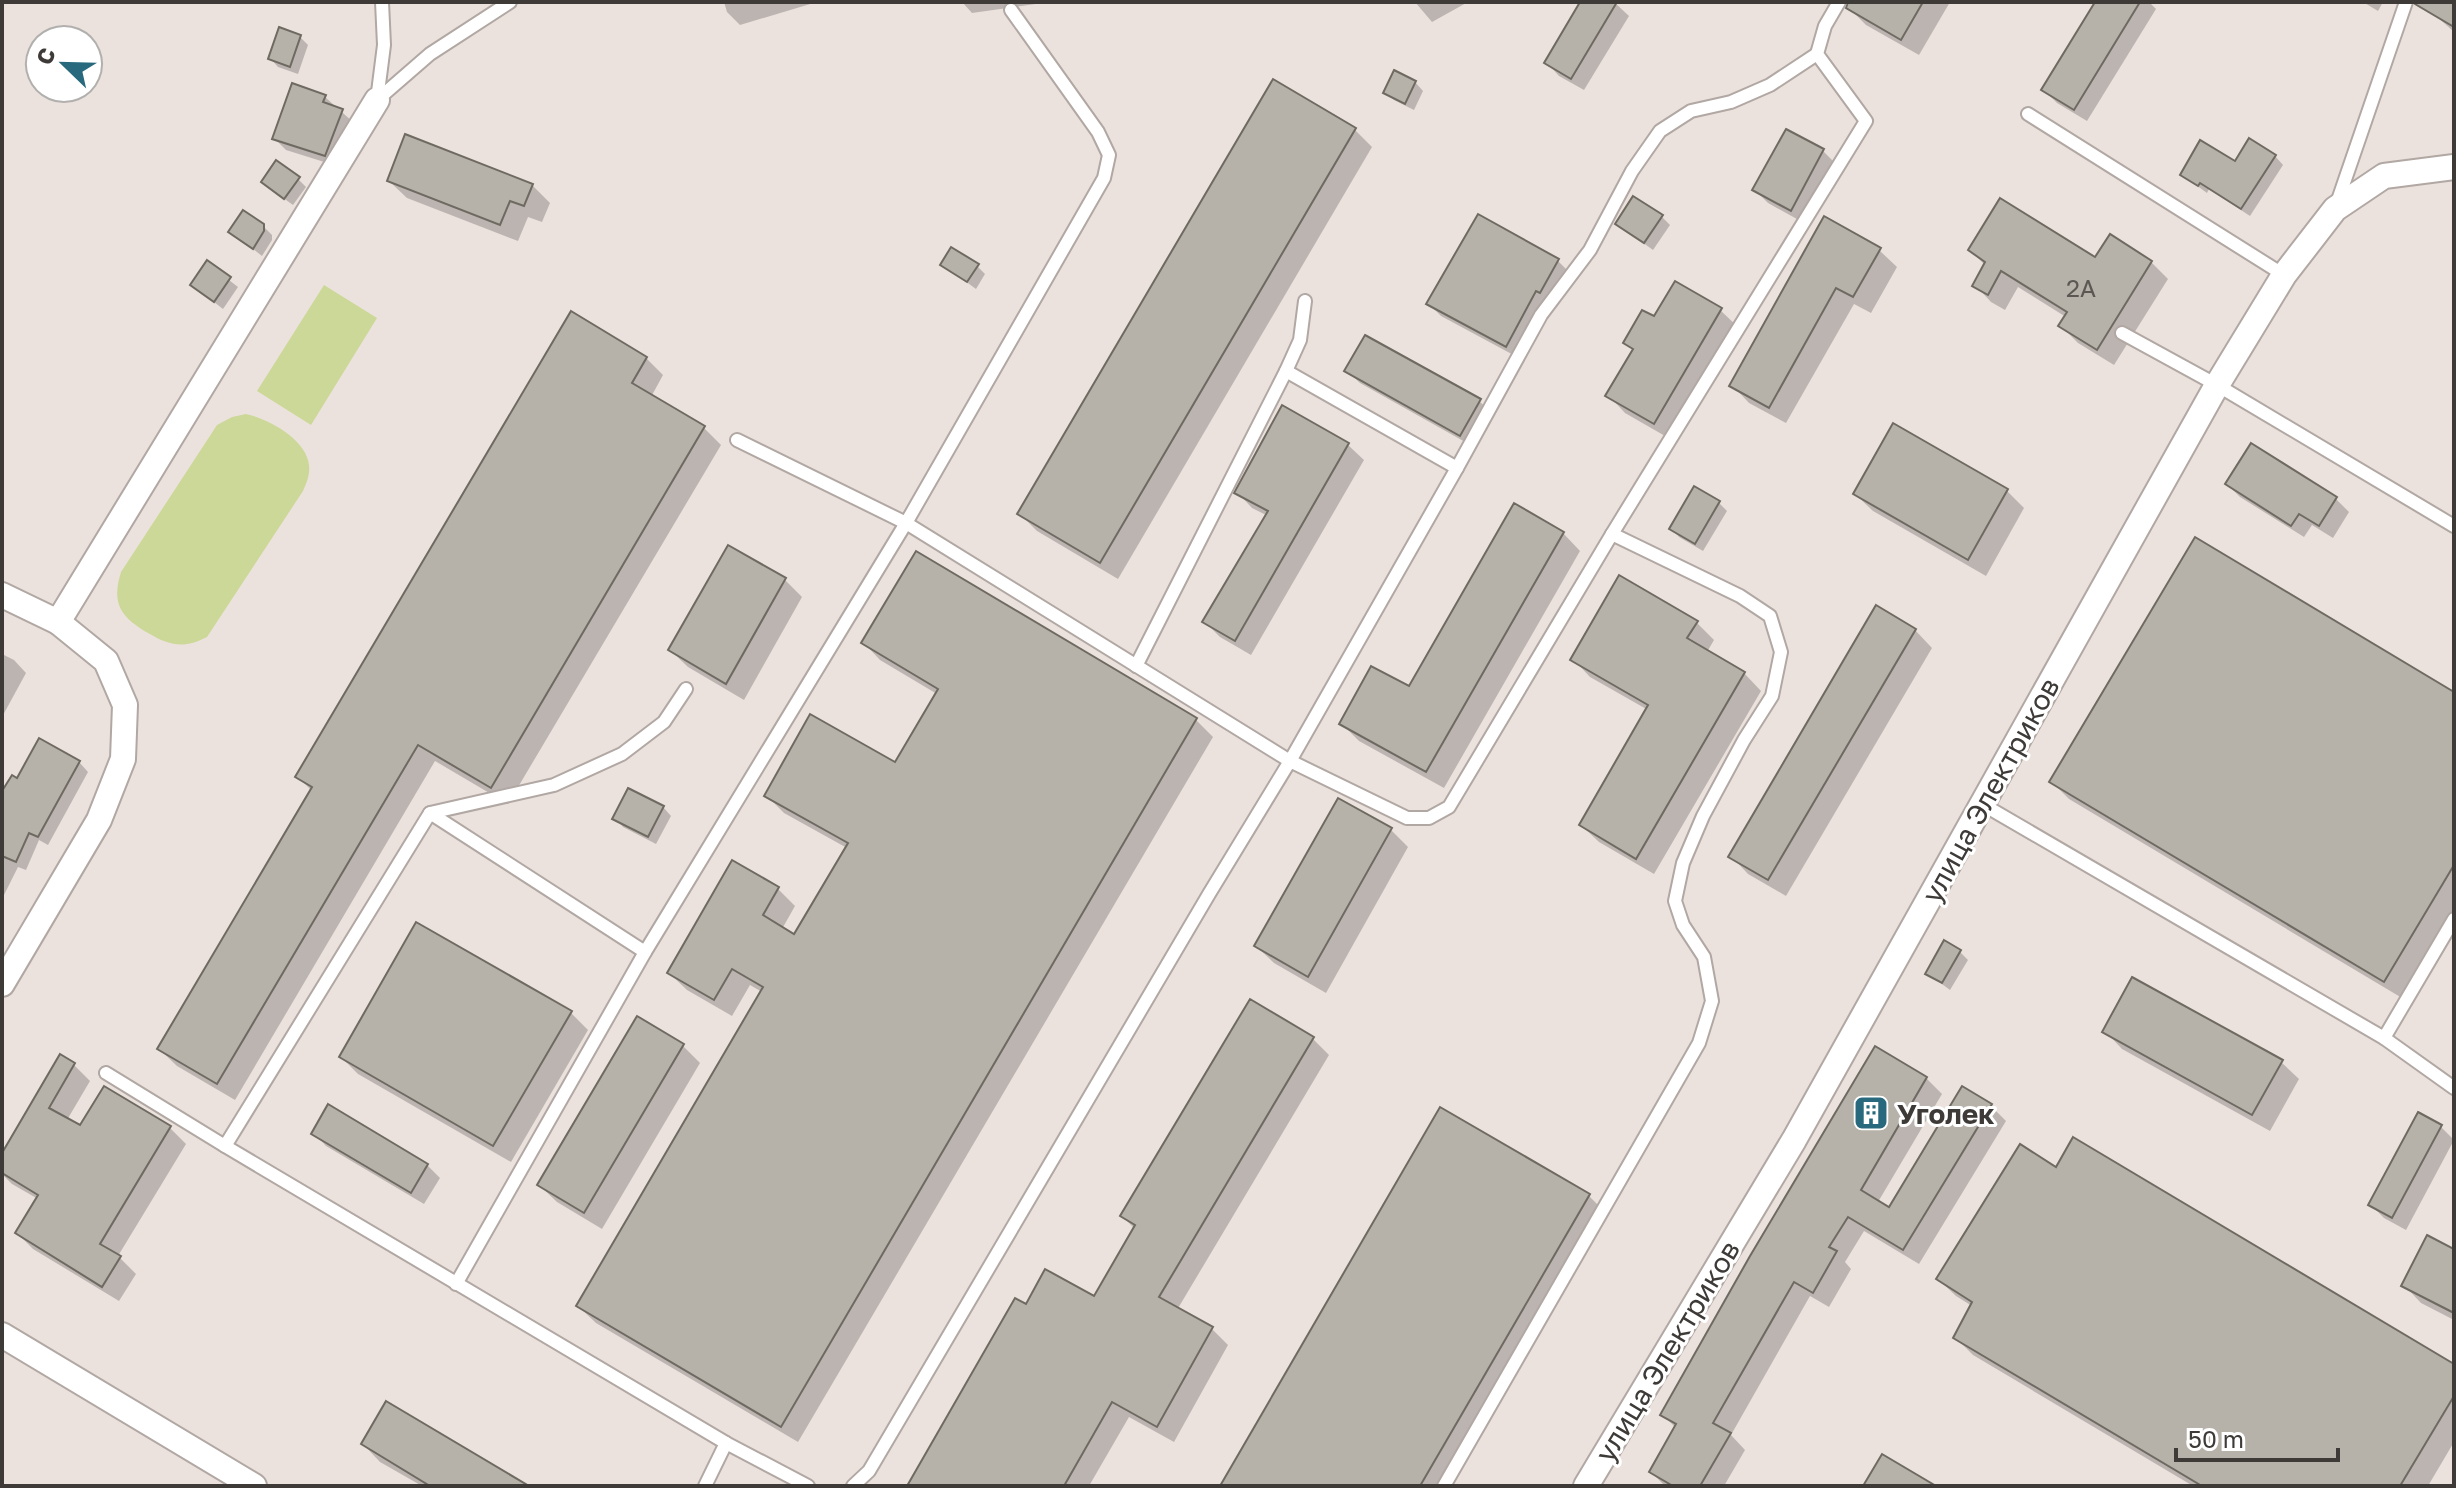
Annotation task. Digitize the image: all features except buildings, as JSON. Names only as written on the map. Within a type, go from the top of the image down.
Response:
[{"type":"street","points":[[58,622],[377,100]]},
{"type":"street","name":"улица Электриков","points":[[1586,1486],[1794,1140],[2217,385],[2284,275],[2335,209],[2384,176],[2454,167]]},
{"type":"street","points":[[2,595],[58,622],[106,661],[125,705],[123,759],[99,820],[2,984]]},
{"type":"street","points":[[2,1335],[254,1486]]},
{"type":"lane","points":[[377,100],[384,45],[382,2]]},
{"type":"lane","points":[[377,100],[430,54],[510,2]]},
{"type":"lane","points":[[853,1486],[869,1471],[1290,761],[1541,315],[1590,250],[1632,171],[1660,131],[1691,111],[1731,102],[1770,85],[1817,54],[1825,26],[1839,2]]},
{"type":"lane","points":[[2335,209],[2406,2]]},
{"type":"lane","points":[[456,1284],[645,952],[906,523],[1104,178],[1109,155],[1098,132],[1011,10]]},
{"type":"lane","points":[[737,440],[906,523],[1290,761],[1407,818],[1429,818],[1449,807],[1612,534],[1866,121],[1817,54]]},
{"type":"lane","points":[[2028,114],[2284,275]]},
{"type":"lane","points":[[1136,666],[1286,371],[1300,340],[1305,301]]},
{"type":"lane","points":[[2122,333],[2217,385],[2454,526]]},
{"type":"lane","points":[[1286,371],[1457,468]]},
{"type":"lane","points":[[1444,1486],[1699,1043],[1712,1001],[1704,957],[1683,925],[1675,901],[1683,863],[1703,816],[1772,696],[1781,652],[1770,616],[1740,596],[1612,534]]},
{"type":"lane","points":[[225,1146],[430,813],[554,785],[622,754],[664,722],[686,689]]},
{"type":"lane","points":[[1982,804],[2384,1038],[2454,1088]]},
{"type":"lane","points":[[430,813],[645,952]]},
{"type":"lane","points":[[2384,1038],[2454,919]]},
{"type":"lane","points":[[106,1073],[726,1443],[808,1486]]},
{"type":"lane","points":[[705,1486],[726,1443]]},
{"type":"green space","points":[[324,285],[377,318],[311,425],[257,391]]},
{"type":"green space","points":[[246,414],[275,425],[294,439],[309,465],[307,481],[207,637],[184,644],[163,641],[125,615],[117,593],[121,572],[217,425]]},
{"type":"place","name":"Уголек","points":[[1871,1113]]}]
